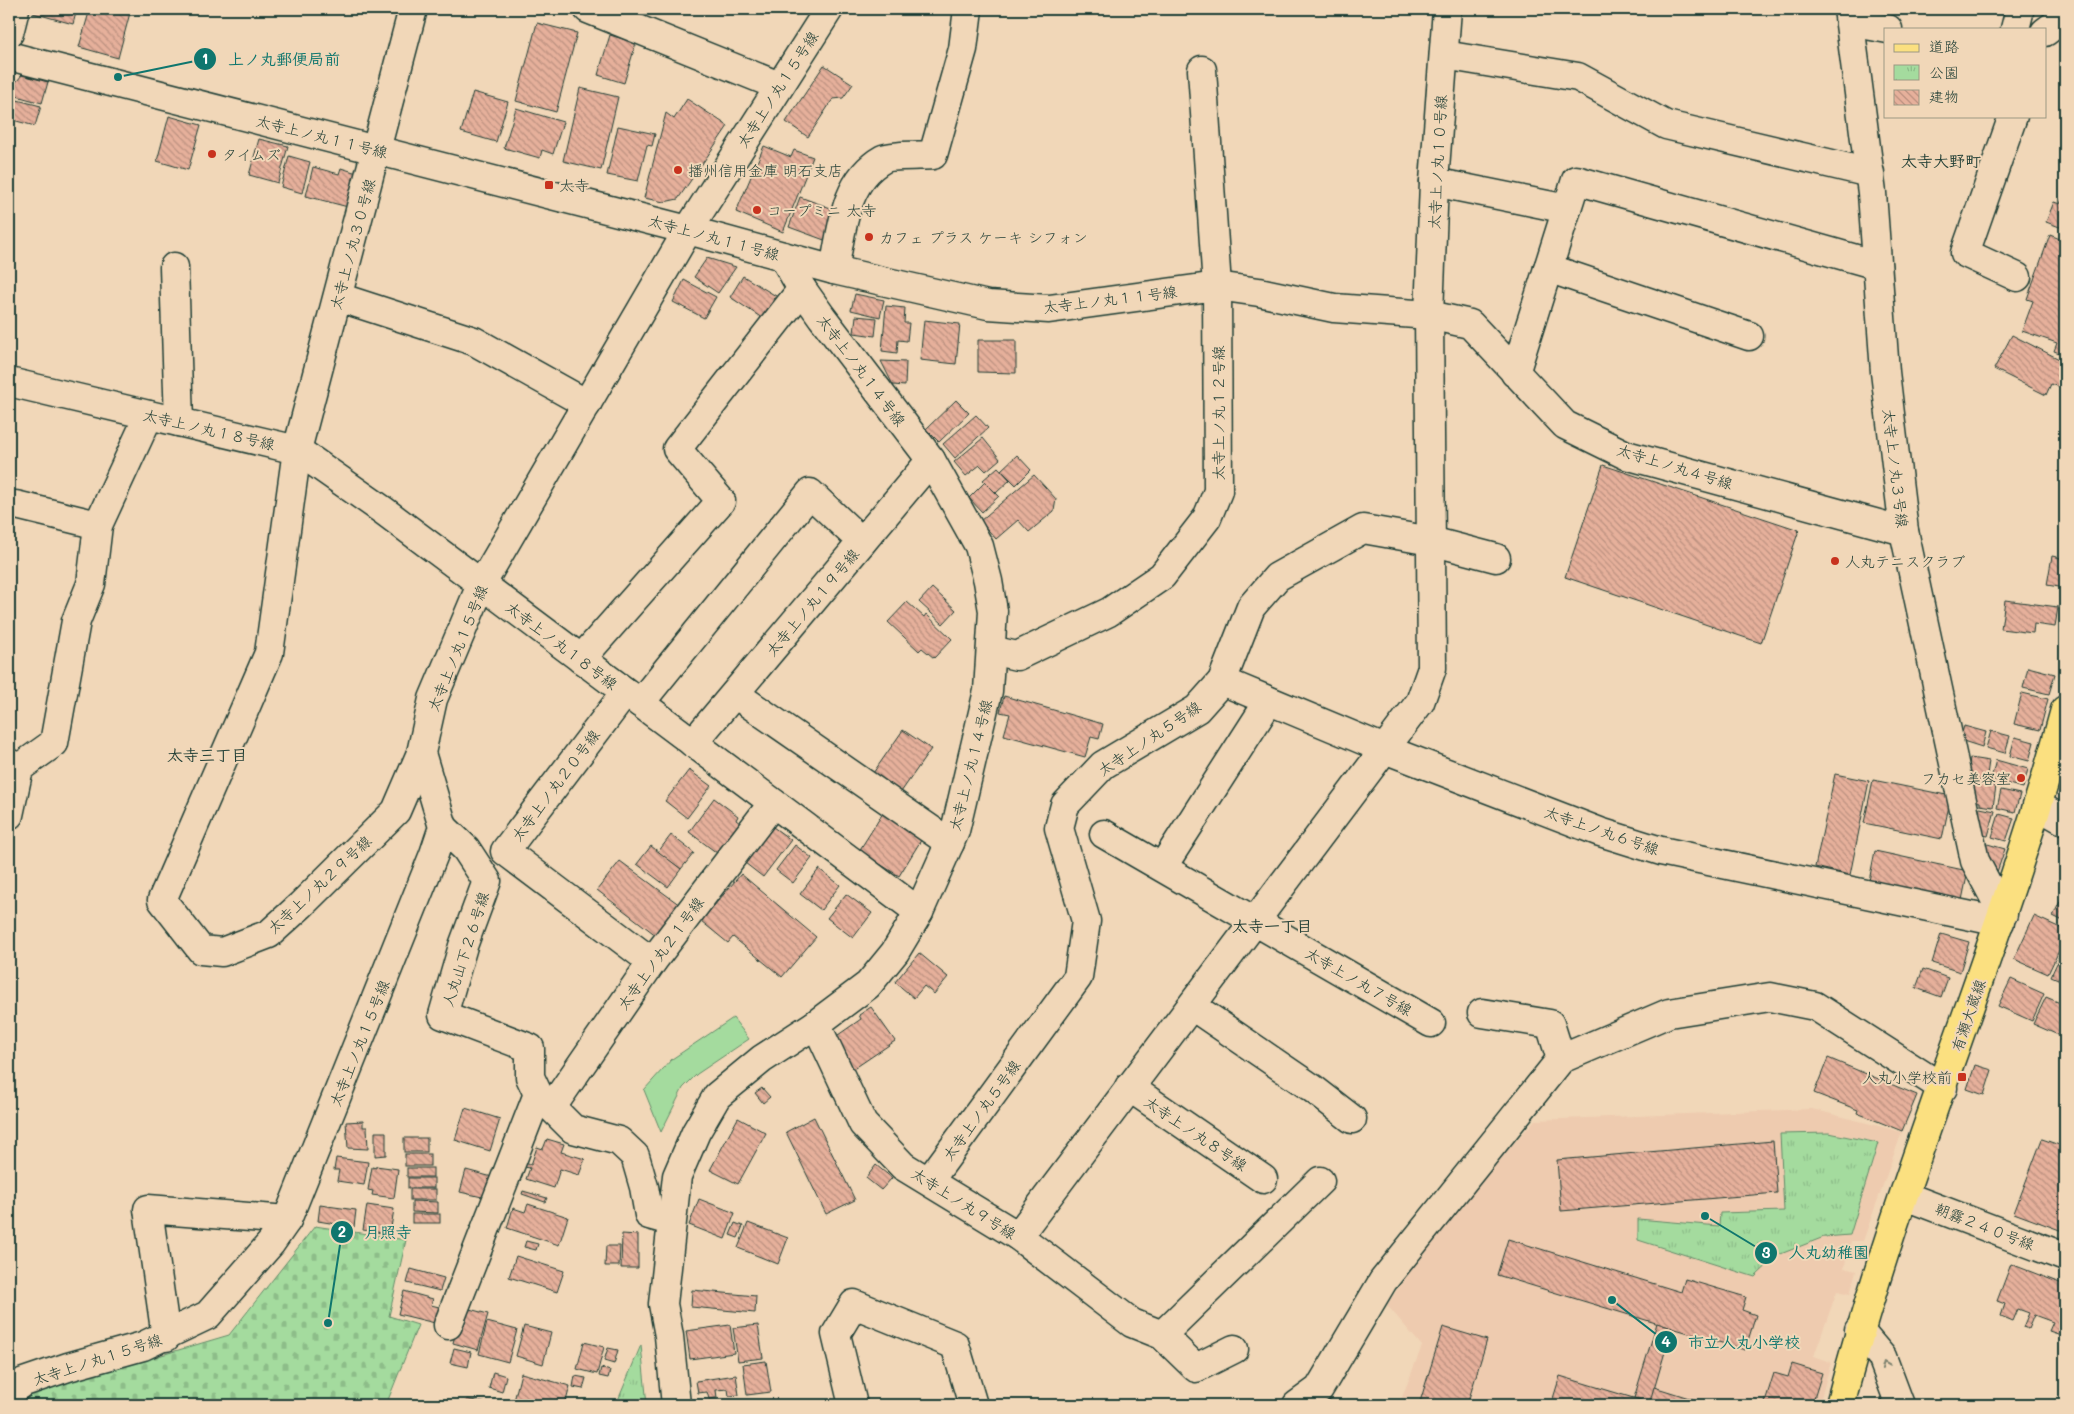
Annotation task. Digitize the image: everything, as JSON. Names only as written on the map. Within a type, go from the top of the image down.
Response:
[{"type":"main road","name":"有瀬大蔵線","points":[[1840,1405],[1859,1330],[2002,918],[2038,806],[2065,710]]},
{"type":"street","points":[[9,33],[15,9]]},
{"type":"street","name":"太寺上ノ丸３０号線","points":[[297,450],[413,9]]},
{"type":"street","points":[[588,9],[778,86]]},
{"type":"street","name":"太寺上ノ丸１５号線","points":[[9,1393],[24,1382],[68,1367],[143,1346],[166,1337],[208,1315],[271,1244],[287,1220],[434,854],[442,827],[421,753],[433,699],[482,585],[688,230],[778,86],[829,9]]},
{"type":"street","points":[[834,270],[849,198],[860,179],[884,158],[933,155],[963,48],[968,9]]},
{"type":"street","name":"太寺上ノ丸１０号線","points":[[1018,1236],[1129,1087],[1387,750],[1420,702],[1432,668],[1429,315],[1434,182],[1447,9]]},
{"type":"street","points":[[2015,28],[2020,9]]},
{"type":"street","points":[[1849,15],[1885,28]]},
{"type":"street","name":"太寺上ノ丸３号線","points":[[1849,15],[1870,173],[1885,372],[1904,531],[1976,861],[2002,918]]},
{"type":"street","points":[[2046,31],[2065,17]]},
{"type":"street","points":[[1444,55],[1578,77],[1666,125],[1870,173]]},
{"type":"street","name":"太寺上ノ丸１１号線","points":[[9,56],[688,230],[834,270],[988,306],[1049,309],[1217,286],[1259,292],[1334,308],[1429,315]]},
{"type":"street","name":"太寺上ノ丸１２号線","points":[[990,650],[1017,656],[1108,612],[1162,576],[1207,518],[1218,491],[1217,286],[1202,70]]},
{"type":"street","points":[[2011,118],[1965,253],[2017,277]]},
{"type":"street","points":[[1515,373],[1576,180],[1877,265]]},
{"type":"street","points":[[1434,182],[1567,209]]},
{"type":"street","name":"太寺上ノ丸１４号線","points":[[676,1405],[669,1336],[663,1304],[677,1176],[696,1132],[717,1096],[762,1059],[816,1024],[868,985],[895,952],[919,912],[955,831],[988,691],[993,611],[979,546],[931,460],[802,289],[783,256]]},
{"type":"street","points":[[174,267],[179,422]]},
{"type":"street","points":[[1548,268],[1749,336]]},
{"type":"street","points":[[581,659],[721,502],[677,449],[802,289]]},
{"type":"street","points":[[338,297],[474,341],[587,404]]},
{"type":"street","name":"太寺上ノ丸４号線","points":[[1429,315],[1470,324],[1565,424],[1626,455],[1904,531]]},
{"type":"street","name":"太寺上ノ丸１８号線","points":[[9,382],[297,450],[384,511],[919,912]]},
{"type":"street","points":[[9,815],[14,765],[54,743],[76,621],[91,584],[98,525],[149,415]]},
{"type":"street","name":"太寺上ノ丸２９号線","points":[[297,450],[269,654],[162,900],[200,950],[222,952],[268,934],[301,905],[396,811],[421,753]]},
{"type":"street","name":"太寺上ノ丸１９号線","points":[[694,744],[931,460]]},
{"type":"street","points":[[632,698],[810,493],[862,542]]},
{"type":"street","points":[[16,505],[98,525]]},
{"type":"street","name":"太寺上ノ丸５号線","points":[[929,1181],[1078,977],[1086,921],[1059,828],[1065,805],[1104,765],[1197,709],[1222,681],[1251,607],[1276,576],[1363,529],[1431,541],[1496,558]]},
{"type":"street","name":"太寺上ノ丸６号線","points":[[1222,681],[1387,750],[1600,832],[1661,851],[2002,918]]},
{"type":"street","points":[[735,694],[950,843]]},
{"type":"street","name":"太寺上ノ丸２０号線","points":[[632,698],[505,851],[652,962]]},
{"type":"street","points":[[1163,866],[1269,701]]},
{"type":"street","name":"太寺上ノ丸２１号線","points":[[448,1325],[545,1101],[773,803]]},
{"type":"street","points":[[2038,806],[2065,821]]},
{"type":"street","name":"人丸山下２６号線","points":[[442,827],[466,849],[487,881],[463,946],[443,1015],[530,1048],[530,1077],[545,1101]]},
{"type":"street","name":"太寺上ノ丸７号線","points":[[1104,834],[1163,866],[1431,1023]]},
{"type":"street","points":[[1297,1405],[1319,1389],[1384,1281],[1561,1059],[1670,1013],[1770,997],[1815,1006],[1942,1088]]},
{"type":"street","points":[[1192,1006],[1312,1088],[1352,1119]]},
{"type":"street","points":[[1482,1013],[1550,1024],[1561,1059]]},
{"type":"street","name":"太寺上ノ丸９号線","points":[[816,1024],[863,1124],[903,1166],[1018,1236],[1132,1324],[1162,1335]]},
{"type":"street","name":"太寺上ノ丸８号線","points":[[1129,1087],[1263,1179]]},
{"type":"street","points":[[545,1101],[573,1129],[619,1141],[635,1156],[644,1187],[649,1215],[671,1221]]},
{"type":"street","points":[[1234,1349],[1196,1368],[1162,1335],[1320,1181]]},
{"type":"street","name":"朝霧２４０号線","points":[[1905,1196],[2065,1257]]},
{"type":"street","points":[[166,1337],[148,1209],[287,1220]]},
{"type":"street","points":[[853,1405],[836,1334],[854,1304],[955,1344],[973,1405]]},
{"type":"street","points":[[1859,1330],[1882,1357],[1900,1405]]},
{"type":"shaded area","points":[[1812,1109],[1902,1132],[1863,1241],[1851,1241],[1844,1268],[1856,1271],[1850,1294],[1837,1291],[1814,1356],[1831,1362],[1819,1405],[1399,1405],[1422,1346],[1387,1305],[1432,1238],[1468,1193],[1535,1120]]},
{"type":"green space","points":[[733,1018],[749,1039],[697,1074],[683,1088],[661,1132],[644,1090],[672,1059]]},
{"type":"green space","points":[[1829,1133],[1878,1143],[1850,1235],[1824,1237],[1778,1255],[1755,1277],[1638,1240],[1638,1219],[1719,1226],[1720,1213],[1784,1211],[1780,1134]]},
{"type":"green space","points":[[315,1226],[406,1240],[389,1316],[418,1325],[386,1405],[15,1405],[36,1388],[128,1365],[229,1335]]},
{"type":"green space","points":[[641,1345],[647,1405],[616,1405]]},
{"type":"building","points":[[34,9],[77,9],[73,24],[33,13]]},
{"type":"building","points":[[90,9],[131,9],[118,58],[79,47]]},
{"type":"building","points":[[537,23],[577,33],[556,112],[516,101]]},
{"type":"building","points":[[610,35],[636,43],[624,83],[598,75]]},
{"type":"building","points":[[824,65],[853,84],[843,98],[833,99],[808,137],[786,122]]},
{"type":"building","points":[[22,75],[48,82],[42,103],[9,94]]},
{"type":"building","points":[[580,88],[618,97],[601,170],[563,161]]},
{"type":"building","points":[[473,92],[508,102],[496,142],[461,132]]},
{"type":"building","points":[[9,98],[41,106],[35,126],[9,119]]},
{"type":"building","points":[[687,99],[728,126],[678,199],[664,202],[644,198],[666,113],[674,119]]},
{"type":"building","points":[[516,108],[563,122],[553,154],[542,150],[540,158],[504,148]]},
{"type":"building","points":[[169,116],[201,125],[188,170],[157,161]]},
{"type":"building","points":[[618,126],[655,134],[652,146],[647,145],[638,181],[607,175]]},
{"type":"building","points":[[259,139],[288,146],[278,183],[249,175]]},
{"type":"building","points":[[764,146],[791,157],[794,150],[813,157],[783,232],[736,212]]},
{"type":"building","points":[[289,156],[310,162],[302,193],[281,187]]},
{"type":"building","points":[[313,167],[339,174],[341,168],[357,173],[348,207],[306,196]]},
{"type":"building","points":[[800,197],[839,211],[827,241],[789,227]]},
{"type":"building","points":[[2063,197],[2065,198],[2065,229],[2046,222],[2054,202],[2060,204]]},
{"type":"building","points":[[2050,235],[2065,241],[2065,355],[2054,351],[2057,343],[2022,331],[2033,301],[2027,299]]},
{"type":"building","points":[[707,258],[736,267],[718,293],[694,277]]},
{"type":"building","points":[[743,276],[776,296],[762,318],[730,297]]},
{"type":"building","points":[[684,280],[716,297],[704,318],[673,302]]},
{"type":"building","points":[[855,294],[884,300],[880,317],[851,310]]},
{"type":"building","points":[[886,306],[905,308],[904,323],[909,323],[907,341],[898,340],[897,353],[882,351]]},
{"type":"building","points":[[856,316],[877,318],[875,336],[854,333]]},
{"type":"building","points":[[924,320],[960,324],[956,364],[920,360]]},
{"type":"building","points":[[2012,335],[2065,362],[2065,390],[2051,384],[2046,395],[1994,369]]},
{"type":"building","points":[[978,340],[1016,340],[1016,373],[978,372]]},
{"type":"building","points":[[881,361],[906,362],[905,386],[893,385]]},
{"type":"building","points":[[956,400],[969,413],[939,442],[926,429]]},
{"type":"building","points":[[976,415],[988,428],[955,458],[943,444]]},
{"type":"building","points":[[983,438],[1000,459],[986,471],[980,465],[966,476],[954,462]]},
{"type":"building","points":[[1017,455],[1031,470],[1016,485],[1001,470]]},
{"type":"building","points":[[1603,465],[1799,530],[1761,643],[1565,577]]},
{"type":"building","points":[[998,467],[1010,480],[996,493],[983,480]]},
{"type":"building","points":[[1034,475],[1056,499],[1054,511],[1029,532],[1018,520],[996,539],[980,521]]},
{"type":"building","points":[[985,482],[999,496],[982,512],[969,498]]},
{"type":"building","points":[[2052,556],[2065,559],[2065,588],[2047,585]]},
{"type":"building","points":[[932,588],[956,610],[943,624],[919,602]]},
{"type":"building","points":[[2005,600],[2058,607],[2055,627],[2034,624],[2033,633],[2001,629]]},
{"type":"building","points":[[907,602],[924,617],[926,614],[952,639],[934,658],[922,648],[919,651],[888,622]]},
{"type":"building","points":[[2028,667],[2055,674],[2049,694],[2023,688]]},
{"type":"building","points":[[2022,693],[2048,699],[2040,730],[2014,724]]},
{"type":"building","points":[[1004,696],[1103,724],[1099,739],[1091,737],[1085,757],[1004,735],[1010,714],[1000,712]]},
{"type":"building","points":[[1964,726],[1986,732],[1982,747],[1960,740]]},
{"type":"building","points":[[903,730],[931,749],[899,795],[871,776]]},
{"type":"building","points":[[1991,731],[2010,736],[2005,753],[1986,748]]},
{"type":"building","points":[[2015,737],[2034,742],[2029,761],[2010,756]]},
{"type":"building","points":[[1970,758],[1989,761],[1986,782],[1967,779]]},
{"type":"building","points":[[1996,760],[2028,769],[2023,788],[1991,779]]},
{"type":"building","points":[[689,770],[711,786],[687,818],[665,801]]},
{"type":"building","points":[[1835,774],[1869,781],[1850,875],[1815,867]]},
{"type":"building","points":[[1873,780],[1951,796],[1942,839],[1864,823]]},
{"type":"building","points":[[1974,784],[1996,786],[1993,807],[1980,805],[1980,802],[1972,801]]},
{"type":"building","points":[[2001,790],[2020,794],[2015,812],[1997,808]]},
{"type":"building","points":[[714,798],[738,816],[736,820],[744,826],[721,856],[689,832]]},
{"type":"building","points":[[1975,807],[1995,811],[1988,836],[1978,834]]},
{"type":"building","points":[[883,813],[923,837],[899,876],[859,851]]},
{"type":"building","points":[[1999,814],[2014,818],[2006,841],[1992,837]]},
{"type":"building","points":[[773,827],[791,840],[763,877],[745,863]]},
{"type":"building","points":[[671,835],[694,853],[681,869],[658,852]]},
{"type":"building","points":[[1984,843],[2005,849],[1997,872],[1986,868]]},
{"type":"building","points":[[795,845],[812,858],[793,883],[776,870]]},
{"type":"building","points":[[651,846],[681,869],[668,887],[637,864]]},
{"type":"building","points":[[1875,851],[1968,871],[1961,905],[1868,886]]},
{"type":"building","points":[[620,861],[684,908],[661,939],[597,890]]},
{"type":"building","points":[[819,869],[840,885],[821,910],[800,894]]},
{"type":"building","points":[[741,874],[816,937],[782,977],[733,937],[728,943],[701,921]]},
{"type":"building","points":[[2065,891],[2065,922],[2053,916]]},
{"type":"building","points":[[846,894],[872,913],[853,938],[827,918]]},
{"type":"building","points":[[2034,916],[2065,930],[2065,938],[2048,974],[2014,959]]},
{"type":"building","points":[[1941,934],[1969,942],[1960,972],[1932,963]]},
{"type":"building","points":[[2065,946],[2065,982],[2051,976]]},
{"type":"building","points":[[919,953],[948,977],[934,994],[924,986],[914,998],[895,982]]},
{"type":"building","points":[[1923,969],[1948,978],[1941,997],[1916,988]]},
{"type":"building","points":[[2011,979],[2044,994],[2032,1021],[1998,1006]]},
{"type":"building","points":[[2046,997],[2065,1005],[2065,1038],[2033,1024]]},
{"type":"building","points":[[871,1007],[895,1041],[849,1072],[828,1042],[861,1019],[859,1015]]},
{"type":"building","points":[[1828,1058],[1917,1095],[1902,1131],[1857,1113],[1858,1110],[1814,1093]]},
{"type":"building","points":[[1975,1065],[1992,1070],[1984,1095],[1967,1089]]},
{"type":"building","points":[[762,1088],[770,1097],[763,1103],[755,1093]]},
{"type":"building","points":[[465,1108],[500,1119],[490,1151],[455,1140]]},
{"type":"building","points":[[814,1117],[855,1200],[826,1214],[786,1132]]},
{"type":"building","points":[[738,1118],[766,1133],[738,1184],[710,1170]]},
{"type":"building","points":[[363,1121],[363,1127],[367,1127],[368,1149],[348,1148],[346,1122]]},
{"type":"building","points":[[375,1132],[386,1132],[386,1155],[375,1156]]},
{"type":"building","points":[[404,1138],[427,1138],[427,1152],[404,1152]]},
{"type":"building","points":[[547,1139],[564,1144],[561,1152],[585,1159],[579,1175],[560,1169],[554,1188],[526,1179],[530,1168],[524,1167],[525,1163],[531,1165],[537,1147],[543,1149]]},
{"type":"building","points":[[2042,1139],[2065,1147],[2065,1232],[2014,1213]]},
{"type":"building","points":[[1773,1141],[1777,1193],[1561,1211],[1557,1160]]},
{"type":"building","points":[[405,1154],[430,1154],[430,1166],[405,1166]]},
{"type":"building","points":[[336,1158],[368,1162],[364,1185],[337,1181],[339,1170],[334,1170]]},
{"type":"building","points":[[876,1165],[892,1178],[881,1190],[866,1178]]},
{"type":"building","points":[[376,1166],[398,1169],[394,1198],[372,1195],[373,1191],[368,1190],[372,1167],[376,1168]]},
{"type":"building","points":[[407,1168],[433,1168],[433,1177],[407,1177]]},
{"type":"building","points":[[466,1170],[496,1178],[491,1199],[460,1192]]},
{"type":"building","points":[[408,1178],[434,1178],[434,1188],[408,1188]]},
{"type":"building","points":[[410,1189],[436,1189],[436,1200],[410,1200]]},
{"type":"building","points":[[523,1191],[547,1198],[545,1202],[522,1194]]},
{"type":"building","points":[[699,1199],[735,1213],[725,1239],[689,1225]]},
{"type":"building","points":[[412,1201],[438,1202],[438,1213],[412,1212]]},
{"type":"building","points":[[528,1204],[568,1217],[559,1245],[507,1228],[513,1208],[525,1212]]},
{"type":"building","points":[[320,1205],[356,1210],[354,1227],[318,1221]]},
{"type":"building","points":[[367,1205],[394,1209],[390,1234],[363,1230]]},
{"type":"building","points":[[412,1214],[440,1214],[440,1223],[412,1223]]},
{"type":"building","points":[[735,1223],[743,1226],[738,1238],[730,1235]]},
{"type":"building","points":[[748,1223],[788,1238],[778,1264],[738,1248]]},
{"type":"building","points":[[622,1234],[638,1235],[638,1268],[621,1268]]},
{"type":"building","points":[[1508,1239],[1681,1292],[1685,1279],[1746,1297],[1742,1310],[1756,1315],[1745,1350],[1497,1275]]},
{"type":"building","points":[[526,1241],[538,1244],[536,1250],[524,1247]]},
{"type":"building","points":[[606,1246],[620,1246],[619,1266],[605,1266]]},
{"type":"building","points":[[516,1256],[564,1271],[557,1292],[509,1277]]},
{"type":"building","points":[[2011,1264],[2065,1285],[2065,1327],[2061,1335],[2049,1331],[2053,1322],[2034,1315],[2028,1329],[2023,1327],[2029,1313],[2018,1309],[2013,1321],[2001,1316],[2005,1304],[1997,1301]]},
{"type":"building","points":[[411,1269],[444,1278],[440,1291],[407,1283]]},
{"type":"building","points":[[692,1290],[756,1296],[755,1313],[691,1307]]},
{"type":"building","points":[[404,1291],[433,1299],[431,1305],[439,1307],[435,1323],[398,1314]]},
{"type":"building","points":[[462,1307],[488,1314],[478,1350],[453,1343]]},
{"type":"building","points":[[487,1322],[517,1330],[508,1362],[479,1354]]},
{"type":"building","points":[[1657,1323],[1672,1328],[1650,1403],[1634,1398]]},
{"type":"building","points":[[730,1325],[734,1353],[690,1359],[686,1331]]},
{"type":"building","points":[[758,1325],[763,1358],[738,1361],[733,1328]]},
{"type":"building","points":[[524,1326],[551,1333],[543,1364],[516,1356]]},
{"type":"building","points":[[1443,1327],[1487,1340],[1467,1405],[1419,1405]]},
{"type":"building","points":[[584,1342],[604,1347],[597,1374],[577,1369]]},
{"type":"building","points":[[454,1348],[471,1352],[468,1367],[450,1363]]},
{"type":"building","points":[[608,1348],[618,1350],[614,1364],[604,1361]]},
{"type":"building","points":[[766,1361],[771,1392],[747,1395],[743,1364]]},
{"type":"building","points":[[1792,1364],[1822,1373],[1812,1405],[1764,1405],[1774,1373],[1788,1377]]},
{"type":"building","points":[[601,1368],[610,1371],[608,1378],[599,1376]]},
{"type":"building","points":[[493,1372],[506,1376],[502,1392],[489,1388]]},
{"type":"building","points":[[521,1373],[570,1386],[565,1405],[513,1405]]},
{"type":"building","points":[[736,1375],[739,1395],[729,1396],[728,1389],[716,1390],[717,1398],[709,1399],[707,1392],[698,1393],[696,1381]]},
{"type":"building","points":[[575,1376],[586,1378],[583,1389],[573,1387]]},
{"type":"building","points":[[1560,1376],[1650,1403],[1649,1405],[1551,1405]]},
{"type":"building","points":[[1654,1387],[1702,1402],[1701,1405],[1649,1405]]},
{"type":"building","points":[[467,1399],[492,1405],[465,1405]]},
{"type":"place","name":"上ノ丸郵便局前","points":[[118,77]]},
{"type":"place","name":"タイムズ","points":[[212,154]]},
{"type":"place","name":"播州信用金庫 明石支店","points":[[678,170]]},
{"type":"place","name":"太寺","points":[[549,185]]},
{"type":"place","name":"コープミニ 太寺","points":[[757,210]]},
{"type":"place","name":"カフェ プラス ケーキ シフォン","points":[[869,237]]},
{"type":"place","name":"人丸テニスクラブ","points":[[1835,561]]},
{"type":"place","name":"フカセ美容室","points":[[2021,778]]},
{"type":"place","name":"人丸小学校前","points":[[1962,1077]]},
{"type":"place","name":"人丸幼稚園","points":[[1705,1216]]},
{"type":"place","name":"市立人丸小学校","points":[[1612,1300]]},
{"type":"place","name":"月照寺","points":[[328,1323]]},
{"type":"district","name":"太寺大野町","points":[[1941,160]]},
{"type":"district","name":"太寺三丁目","points":[[207,754]]},
{"type":"district","name":"太寺一丁目","points":[[1272,925]]}]
